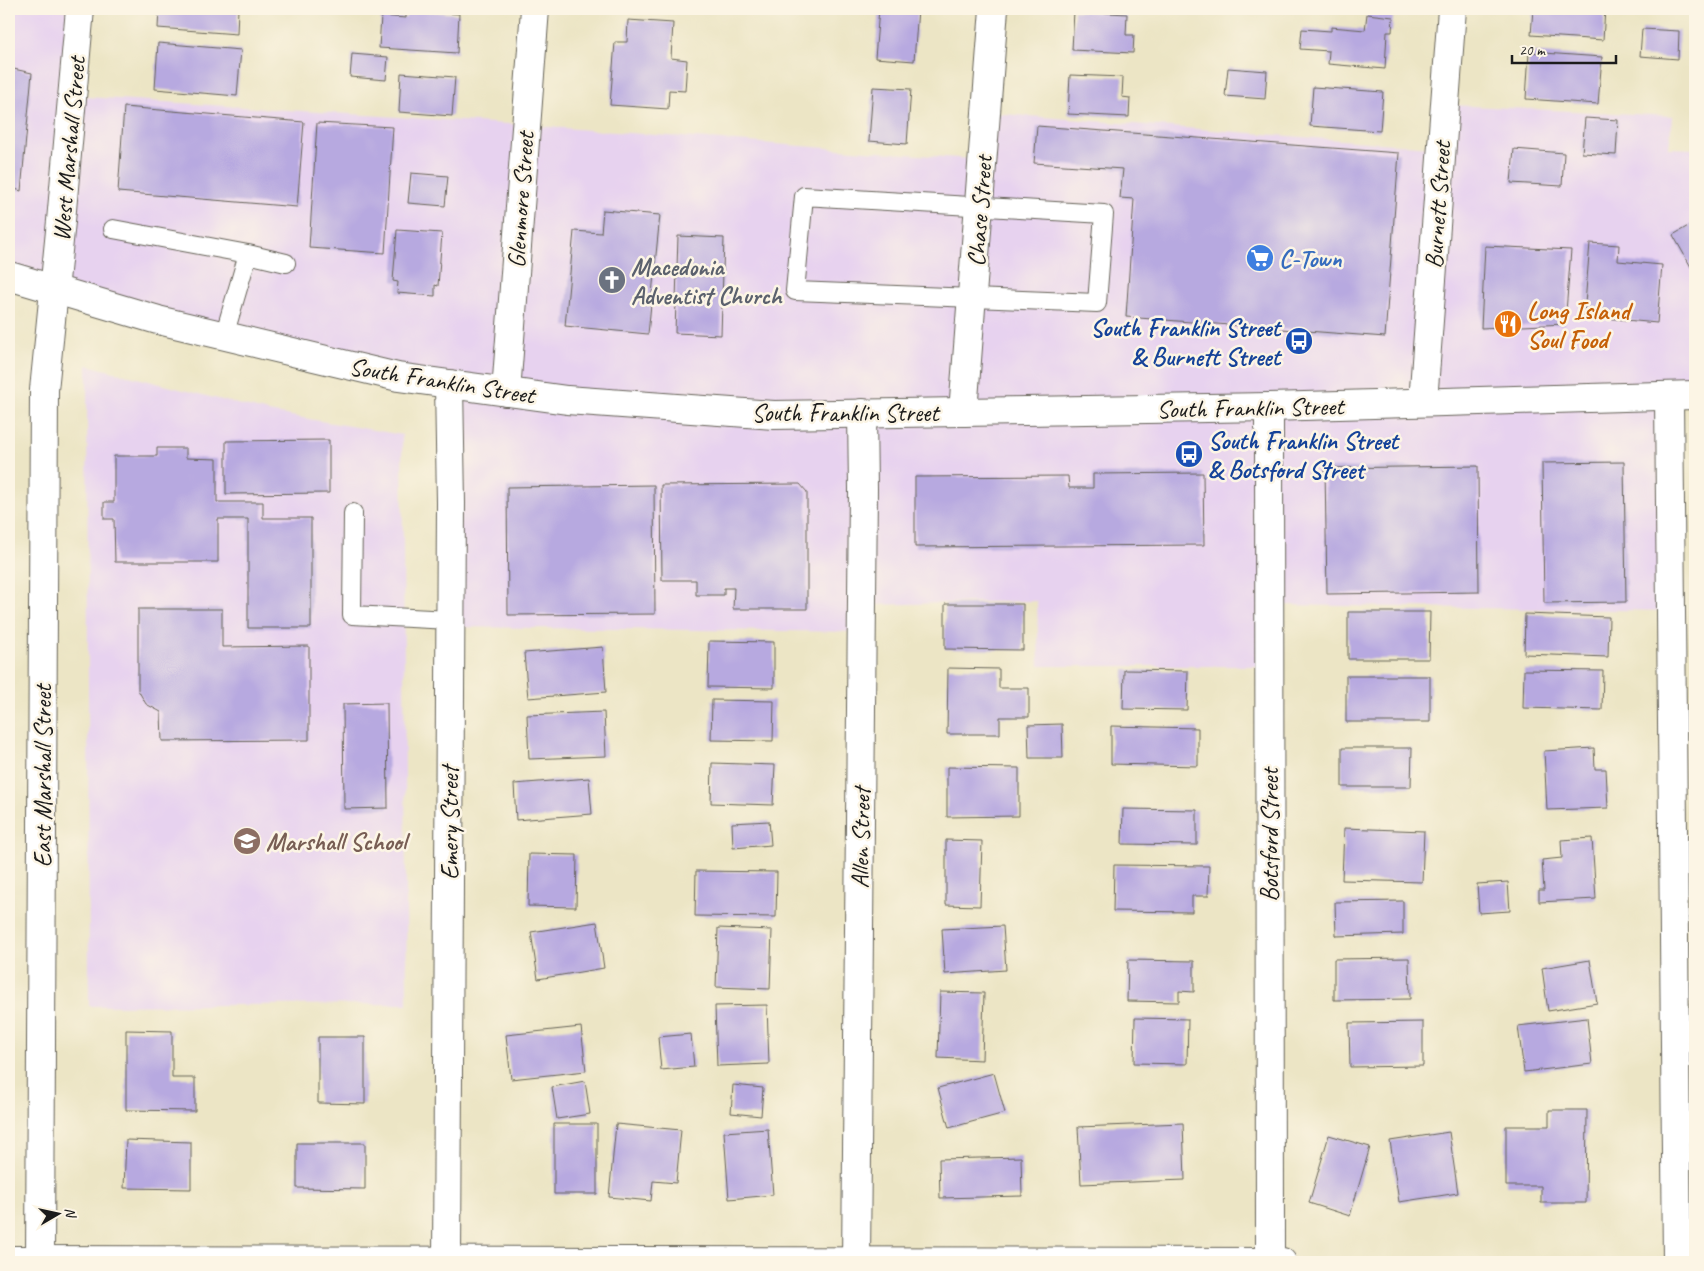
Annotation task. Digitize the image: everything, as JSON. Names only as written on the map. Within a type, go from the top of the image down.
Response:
[{"type":"street","name":"West Marshall Street","points":[[55,290],[80,9]]},
{"type":"street","name":"Glenmore Street","points":[[506,392],[535,9]]},
{"type":"street","name":"Chase Street","points":[[963,412],[994,9]]},
{"type":"street","name":"Burnett Street","points":[[1423,402],[1452,9]]},
{"type":"street","name":"South Franklin Street","points":[[9,276],[158,320],[398,376],[567,400],[774,414],[1269,407],[1682,395]]},
{"type":"street","name":"East Marshall Street","points":[[40,1261],[44,390],[55,290]]},
{"type":"street","name":"Emery Street","points":[[447,1261],[451,503],[449,384]]},
{"type":"street","points":[[1677,1262],[1682,395]]},
{"type":"street","name":"Botsford Street","points":[[1269,407],[1270,1262]]},
{"type":"street","name":"Allen Street","points":[[856,1262],[863,509],[862,413]]},
{"type":"street","points":[[9,1260],[1282,1262]]},
{"type":"lane","points":[[804,196],[1104,214],[1097,303],[972,298],[795,291],[804,196]]},
{"type":"lane","points":[[113,229],[248,254],[286,263]]},
{"type":"lane","points":[[224,336],[248,254]]},
{"type":"lane","points":[[353,513],[352,615],[450,620]]},
{"type":"shaded area","points":[[9,9],[57,9],[72,12],[70,96],[523,125],[984,160],[989,113],[1444,148],[1450,105],[1672,116],[1669,148],[1695,149],[1695,393],[1678,394],[1678,611],[1278,605],[1275,666],[1039,666],[1037,601],[866,605],[867,632],[452,627],[461,395],[9,276]]},
{"type":"shaded area","name":"Marshall School","points":[[87,365],[268,412],[402,435],[407,1004],[89,1006]]},
{"type":"building","points":[[159,9],[238,9],[237,34],[158,28]]},
{"type":"building","points":[[350,9],[382,9],[381,15],[350,12]]},
{"type":"building","points":[[879,9],[918,9],[914,61],[875,58]]},
{"type":"building","points":[[1533,9],[1605,9],[1603,40],[1531,35]]},
{"type":"building","points":[[406,10],[459,14],[457,53],[379,48],[381,16],[406,18]]},
{"type":"building","points":[[1074,11],[1127,14],[1126,35],[1134,35],[1133,53],[1072,50]]},
{"type":"building","points":[[1367,14],[1393,17],[1392,32],[1387,32],[1385,69],[1328,64],[1329,51],[1300,49],[1302,29],[1331,31],[1331,27],[1365,30]]},
{"type":"building","points":[[628,20],[673,23],[671,58],[687,60],[685,91],[669,90],[668,109],[610,105],[615,42],[627,42]]},
{"type":"building","points":[[1642,29],[1679,31],[1678,59],[1640,56]]},
{"type":"building","points":[[158,43],[241,50],[237,96],[155,89]]},
{"type":"building","points":[[1529,52],[1602,57],[1598,104],[1526,99]]},
{"type":"building","points":[[352,54],[388,57],[386,80],[350,77]]},
{"type":"building","points":[[9,68],[32,73],[21,191],[9,187]]},
{"type":"building","points":[[1228,68],[1267,71],[1265,99],[1225,96]]},
{"type":"building","points":[[401,73],[455,77],[452,116],[399,112]]},
{"type":"building","points":[[1070,75],[1123,77],[1122,97],[1130,98],[1129,117],[1068,114]]},
{"type":"building","points":[[873,87],[911,89],[907,144],[869,141]]},
{"type":"building","points":[[1313,87],[1383,92],[1380,131],[1310,126]]},
{"type":"building","points":[[124,107],[304,122],[297,207],[118,192]]},
{"type":"building","points":[[1585,118],[1618,120],[1616,155],[1582,153]]},
{"type":"building","points":[[317,123],[393,127],[385,253],[309,248]]},
{"type":"building","name":"C-Town","points":[[1037,126],[1399,153],[1385,337],[1126,317],[1134,199],[1120,198],[1123,169],[1034,163]]},
{"type":"building","points":[[1514,149],[1564,153],[1562,186],[1511,183]]},
{"type":"building","points":[[411,173],[448,176],[445,206],[408,203]]},
{"type":"building","name":"Macedonia Adventist Church","points":[[603,210],[660,215],[648,334],[565,326],[574,231],[601,233]]},
{"type":"building","points":[[1695,222],[1695,274],[1673,235]]},
{"type":"building","points":[[397,230],[442,233],[438,286],[435,285],[435,296],[397,293],[398,282],[393,281]]},
{"type":"building","points":[[678,236],[724,238],[721,335],[675,333]]},
{"type":"building","points":[[1590,243],[1619,245],[1618,261],[1662,265],[1657,323],[1584,316]]},
{"type":"building","points":[[1485,246],[1571,250],[1565,324],[1481,328]]},
{"type":"building","points":[[329,440],[329,493],[226,494],[226,441]]},
{"type":"building","points":[[157,448],[186,448],[186,458],[217,459],[217,502],[263,502],[263,518],[311,518],[311,628],[248,628],[248,519],[218,519],[218,562],[115,562],[114,519],[104,519],[104,502],[114,502],[114,456],[157,456]]},
{"type":"building","points":[[1624,462],[1626,602],[1544,603],[1542,463]]},
{"type":"building","points":[[1478,466],[1479,592],[1327,594],[1325,468]]},
{"type":"building","points":[[1203,473],[1204,545],[915,547],[915,477],[1068,476],[1069,488],[1093,488],[1093,474]]},
{"type":"building","points":[[800,484],[807,492],[807,609],[733,609],[734,588],[724,588],[724,595],[696,595],[696,580],[662,580],[661,485]]},
{"type":"building","points":[[654,485],[655,614],[508,615],[507,487]]},
{"type":"building","points":[[945,604],[1023,604],[1023,650],[945,649]]},
{"type":"building","points":[[138,609],[222,609],[222,647],[309,646],[309,740],[162,741],[161,712],[146,704],[138,690]]},
{"type":"building","points":[[1348,612],[1430,612],[1429,659],[1348,659]]},
{"type":"building","points":[[1525,614],[1609,617],[1608,657],[1524,654]]},
{"type":"building","points":[[709,641],[774,642],[774,688],[708,687]]},
{"type":"building","points":[[603,647],[606,692],[528,698],[524,653]]},
{"type":"building","points":[[948,668],[999,669],[999,688],[1029,688],[1029,717],[1000,717],[1000,734],[947,734]]},
{"type":"building","points":[[1124,670],[1188,671],[1187,710],[1123,709]]},
{"type":"building","points":[[1524,670],[1603,671],[1602,710],[1523,708]]},
{"type":"building","points":[[1346,676],[1430,676],[1430,722],[1346,722]]},
{"type":"building","points":[[712,700],[774,701],[773,741],[711,740]]},
{"type":"building","points":[[387,703],[388,808],[344,809],[343,704]]},
{"type":"building","points":[[604,712],[606,756],[529,759],[527,715]]},
{"type":"building","points":[[1062,724],[1063,758],[1029,758],[1028,725]]},
{"type":"building","points":[[1111,726],[1198,728],[1198,766],[1111,764]]},
{"type":"building","points":[[1342,748],[1412,748],[1411,787],[1342,787]]},
{"type":"building","points":[[1594,748],[1595,769],[1606,769],[1608,808],[1547,810],[1544,751]]},
{"type":"building","points":[[712,763],[775,765],[773,805],[711,803]]},
{"type":"building","points":[[947,767],[1019,768],[1019,816],[947,817]]},
{"type":"building","points":[[589,778],[592,814],[516,820],[514,784]]},
{"type":"building","points":[[1123,809],[1197,810],[1197,845],[1122,844]]},
{"type":"building","points":[[769,821],[771,845],[733,848],[732,823]]},
{"type":"building","points":[[1344,828],[1424,831],[1422,882],[1342,880]]},
{"type":"building","points":[[1592,838],[1596,899],[1539,902],[1539,890],[1544,890],[1542,860],[1562,858],[1561,840]]},
{"type":"building","points":[[946,840],[982,841],[980,906],[946,905]]},
{"type":"building","points":[[529,854],[577,855],[576,907],[528,906]]},
{"type":"building","points":[[1114,865],[1209,866],[1208,896],[1192,896],[1192,912],[1113,911]]},
{"type":"building","points":[[696,871],[777,872],[776,917],[695,916]]},
{"type":"building","points":[[1508,882],[1510,911],[1479,913],[1477,884]]},
{"type":"building","points":[[1403,901],[1403,934],[1336,936],[1335,902]]},
{"type":"building","points":[[597,922],[604,968],[538,979],[531,932]]},
{"type":"building","points":[[1003,926],[1006,970],[945,974],[942,929]]},
{"type":"building","points":[[718,928],[772,930],[770,989],[716,987]]},
{"type":"building","points":[[1409,958],[1410,999],[1334,1000],[1334,959]]},
{"type":"building","points":[[1128,960],[1194,961],[1194,992],[1179,991],[1179,1002],[1127,1001]]},
{"type":"building","points":[[1590,960],[1597,1003],[1548,1011],[1542,968]]},
{"type":"building","points":[[940,992],[984,993],[982,1060],[938,1058]]},
{"type":"building","points":[[767,1005],[769,1064],[717,1066],[715,1006]]},
{"type":"building","points":[[1135,1018],[1188,1019],[1187,1064],[1134,1063]]},
{"type":"building","points":[[1587,1018],[1592,1064],[1524,1072],[1518,1026]]},
{"type":"building","points":[[1423,1022],[1423,1066],[1350,1067],[1349,1023]]},
{"type":"building","points":[[581,1027],[586,1071],[511,1079],[506,1035]]},
{"type":"building","points":[[126,1030],[172,1031],[172,1078],[195,1078],[195,1111],[126,1110]]},
{"type":"building","points":[[691,1034],[694,1067],[661,1070],[658,1037]]},
{"type":"building","points":[[318,1037],[365,1037],[365,1104],[318,1103]]},
{"type":"building","points":[[994,1073],[1005,1113],[949,1128],[938,1088]]},
{"type":"building","points":[[585,1081],[590,1114],[557,1119],[552,1087]]},
{"type":"building","points":[[733,1085],[763,1088],[761,1116],[731,1113]]},
{"type":"building","points":[[1549,1110],[1587,1110],[1586,1203],[1541,1203],[1541,1186],[1506,1186],[1506,1126],[1549,1126]]},
{"type":"building","points":[[1183,1123],[1185,1180],[1081,1184],[1078,1127]]},
{"type":"building","points":[[554,1124],[597,1124],[597,1194],[554,1194]]},
{"type":"building","points":[[616,1124],[681,1130],[676,1183],[653,1181],[651,1201],[609,1197]]},
{"type":"building","points":[[768,1129],[773,1195],[729,1199],[724,1132]]},
{"type":"building","points":[[1449,1132],[1458,1193],[1399,1202],[1390,1141]]},
{"type":"building","points":[[1329,1135],[1370,1147],[1350,1216],[1309,1203]]},
{"type":"building","points":[[126,1140],[191,1142],[191,1189],[124,1188]]},
{"type":"building","points":[[297,1143],[365,1143],[365,1189],[297,1188]]},
{"type":"building","points":[[1021,1157],[1022,1196],[940,1198],[939,1159]]},
{"type":"place","name":"C-Town","points":[[1260,258]]},
{"type":"place","name":"Macedonia Adventist Church","points":[[612,280]]},
{"type":"place","name":"Long Island Soul Food","points":[[1508,324]]},
{"type":"place","name":"South Franklin Street & Burnett Street","points":[[1299,341]]},
{"type":"place","name":"South Franklin Street & Botsford Street","points":[[1189,454]]},
{"type":"place","name":"Marshall School","points":[[247,841]]}]
